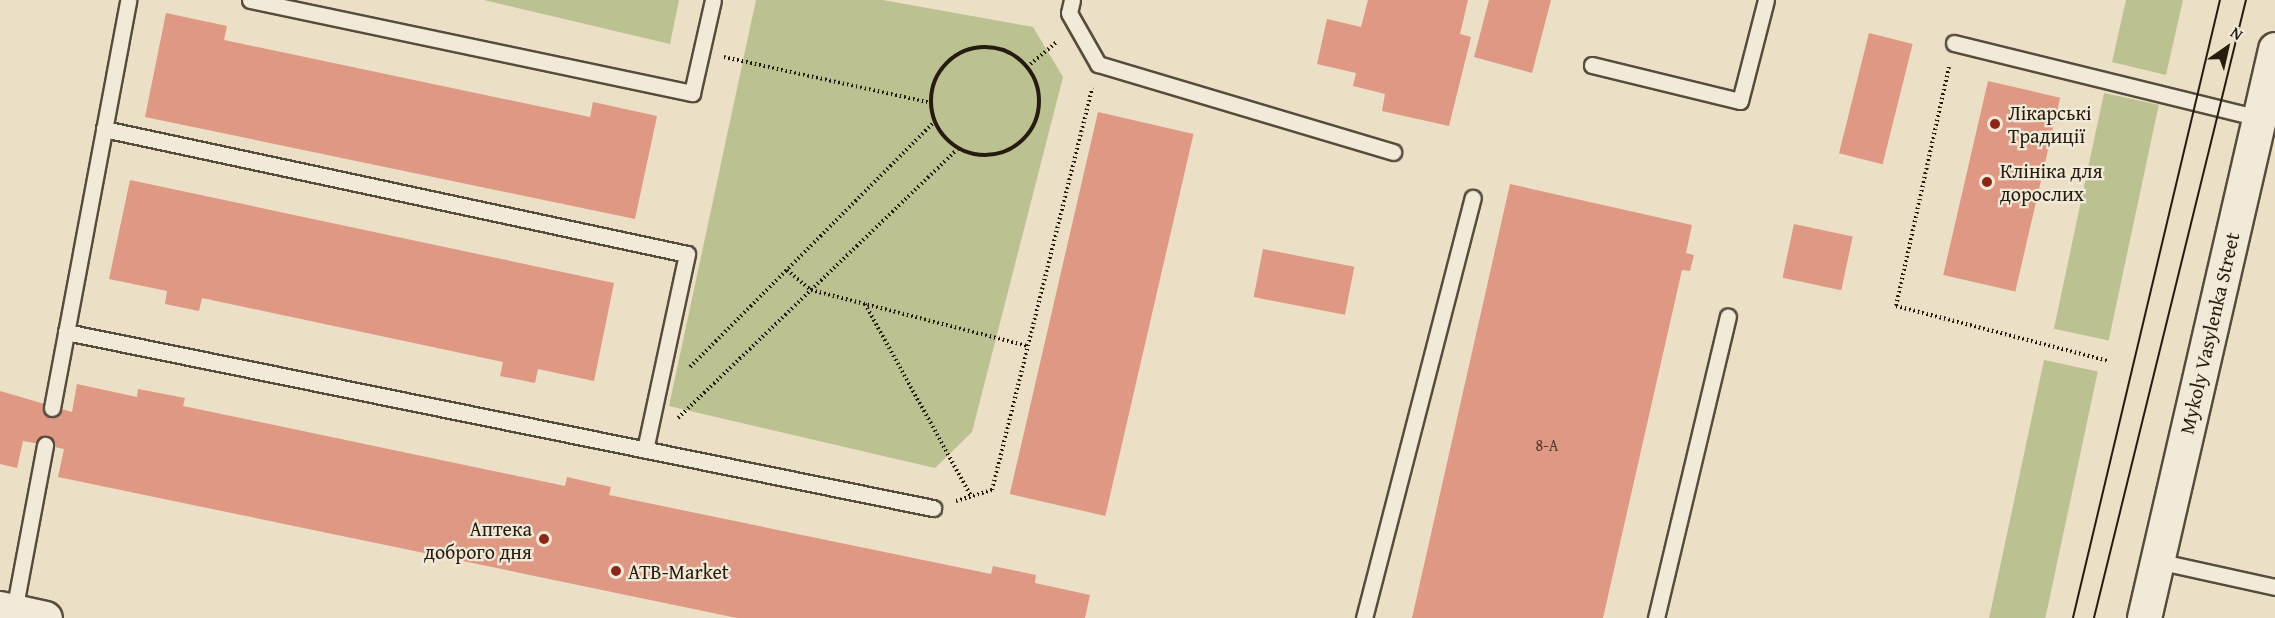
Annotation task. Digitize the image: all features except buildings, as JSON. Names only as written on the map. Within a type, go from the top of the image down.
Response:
[{"type":"main road","name":"Mykoly Vasylenka Street","points":[[2144,618],[2275,48]]},
{"type":"lane","points":[[52,408],[128,0]]},
{"type":"lane","points":[[250,0],[692,93],[713,0]]},
{"type":"lane","points":[[1072,0],[1069,13],[1098,64],[1393,152]]},
{"type":"lane","points":[[1592,64],[1740,101],[1766,0]]},
{"type":"lane","points":[[1954,43],[2259,117]]},
{"type":"lane","points":[[104,129],[687,254],[645,450]]},
{"type":"lane","points":[[1364,618],[1473,198]]},
{"type":"lane","points":[[1656,618],[1728,316]]},
{"type":"lane","points":[[66,332],[933,508]]},
{"type":"lane","points":[[20,613],[45,445]]},
{"type":"lane","points":[[2157,561],[2275,588]]},
{"type":"path","points":[[1027,67],[1076,26]]},
{"type":"path","points":[[1954,43],[1896,306],[2109,361]]},
{"type":"path","points":[[971,48],[1008,51],[1027,67],[1039,92],[1039,109],[1023,140],[993,154],[959,148],[935,121],[931,103],[942,69],[971,48]]},
{"type":"path","points":[[701,52],[931,103]]},
{"type":"path","points":[[933,508],[992,490],[1098,64]]},
{"type":"path","points":[[655,402],[935,121]]},
{"type":"path","points":[[645,450],[959,148]]},
{"type":"path","points":[[787,270],[811,290],[1028,346]]},
{"type":"path","points":[[865,303],[971,496]]},
{"type":"green space","points":[[484,0],[679,0],[670,44]]},
{"type":"green space","points":[[756,0],[883,0],[1033,27],[1063,77],[972,432],[935,468],[669,406]]},
{"type":"green space","points":[[2126,0],[2183,0],[2166,75],[2112,62]]},
{"type":"green space","points":[[2104,93],[2159,105],[2109,340],[2054,329]]},
{"type":"green space","points":[[2044,360],[2098,371],[2045,618],[1989,618]]},
{"type":"tram line","points":[[2073,618],[2220,0]]},
{"type":"tram line","points":[[2094,618],[2246,0]]},
{"type":"place","name":"Лікарські Традиції","points":[[1995,124]]},
{"type":"place","name":"Клініка для дорослих","points":[[1987,182]]},
{"type":"place","name":"Аптека доброго дня","points":[[544,539]]},
{"type":"place","name":"ATB-Market","points":[[616,571]]}]
